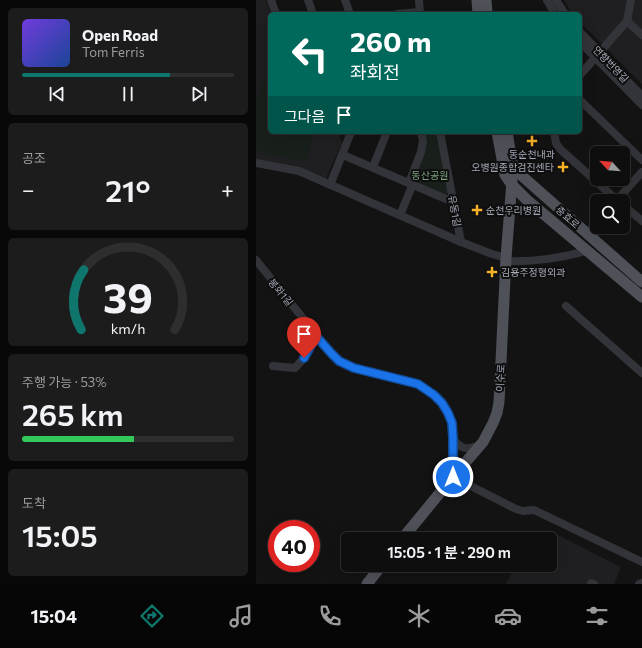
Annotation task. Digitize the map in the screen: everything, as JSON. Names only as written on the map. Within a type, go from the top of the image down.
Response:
[{"type":"main road","points":[[477,0],[478,12]]},
{"type":"main road","points":[[486,0],[487,12]]},
{"type":"main road","name":"이수로","points":[[497,134],[505,175],[512,185]]},
{"type":"main road","name":"이수로","points":[[408,532],[480,445],[488,434],[497,413],[499,402],[506,259],[513,168],[507,134]]},
{"type":"main road","name":"충효로","points":[[513,168],[642,282]]},
{"type":"main road","name":"충효로","points":[[512,185],[527,200],[642,297]]},
{"type":"main road","points":[[511,204],[515,198],[527,200]]},
{"type":"main road","points":[[367,584],[376,572]]},
{"type":"street","points":[[270,0],[275,12]]},
{"type":"street","points":[[308,0],[312,12]]},
{"type":"street","points":[[345,0],[349,12]]},
{"type":"street","points":[[419,0],[420,12]]},
{"type":"street","points":[[547,0],[554,12]]},
{"type":"street","points":[[556,0],[564,12]]},
{"type":"street","points":[[582,73],[628,21],[631,0]]},
{"type":"street","points":[[628,21],[642,36]]},
{"type":"street","name":"연향번영길","points":[[582,35],[597,55],[642,105]]},
{"type":"street","name":"연향번영길","points":[[582,44],[597,55],[642,96]]},
{"type":"street","points":[[582,102],[642,160]]},
{"type":"street","points":[[330,185],[350,134]]},
{"type":"street","points":[[373,167],[386,134]]},
{"type":"street","points":[[400,215],[421,152],[423,141],[421,134]]},
{"type":"street","name":"유동1길","points":[[440,134],[461,242]]},
{"type":"street","points":[[554,134],[556,143],[560,149],[610,194]]},
{"type":"street","points":[[343,155],[453,202]]},
{"type":"street","points":[[256,163],[299,171],[461,242],[506,259],[525,261],[576,254],[588,250]]},
{"type":"street","points":[[625,194],[642,172]]},
{"type":"street","points":[[630,211],[642,221]]},
{"type":"street","points":[[587,234],[590,231]]},
{"type":"street","name":"봉화1길","points":[[256,260],[316,336],[339,361],[354,368],[418,384],[442,403],[452,423],[453,477]]},
{"type":"street","points":[[566,306],[642,373]]},
{"type":"street","points":[[273,366],[295,368],[304,358],[316,336]]},
{"type":"street","points":[[453,438],[460,447],[471,448],[480,445]]},
{"type":"street","points":[[453,477],[516,509],[523,511],[534,510],[642,562]]},
{"type":"street","points":[[638,584],[642,583]]},
{"type":"shaded area","points":[[256,0],[266,0],[270,12],[268,12],[268,134],[339,134],[342,143],[326,178],[299,167],[256,160]]},
{"type":"shaded area","points":[[564,0],[642,0],[642,84],[582,24],[582,12],[571,12]]},
{"type":"shaded area","points":[[557,535],[621,567],[614,584],[506,584],[512,572],[557,572]]},
{"type":"green space","points":[[264,80],[268,80],[268,134],[312,134],[307,162],[256,152],[256,106],[260,85]]},
{"type":"green space","name":"동산공원","points":[[422,134],[436,134],[448,193],[445,197],[412,183]]},
{"type":"place","name":"동순천내과","points":[[532,141]]},
{"type":"place","name":"오병원종합검진센타","points":[[563,167]]},
{"type":"place","name":"순천우리병원","points":[[477,210]]},
{"type":"place","name":"김용주정형외과","points":[[492,272]]},
{"type":"route","points":[[304,358],[316,336],[339,361],[354,368],[418,384],[434,395],[442,403],[452,423],[453,477]]}]
